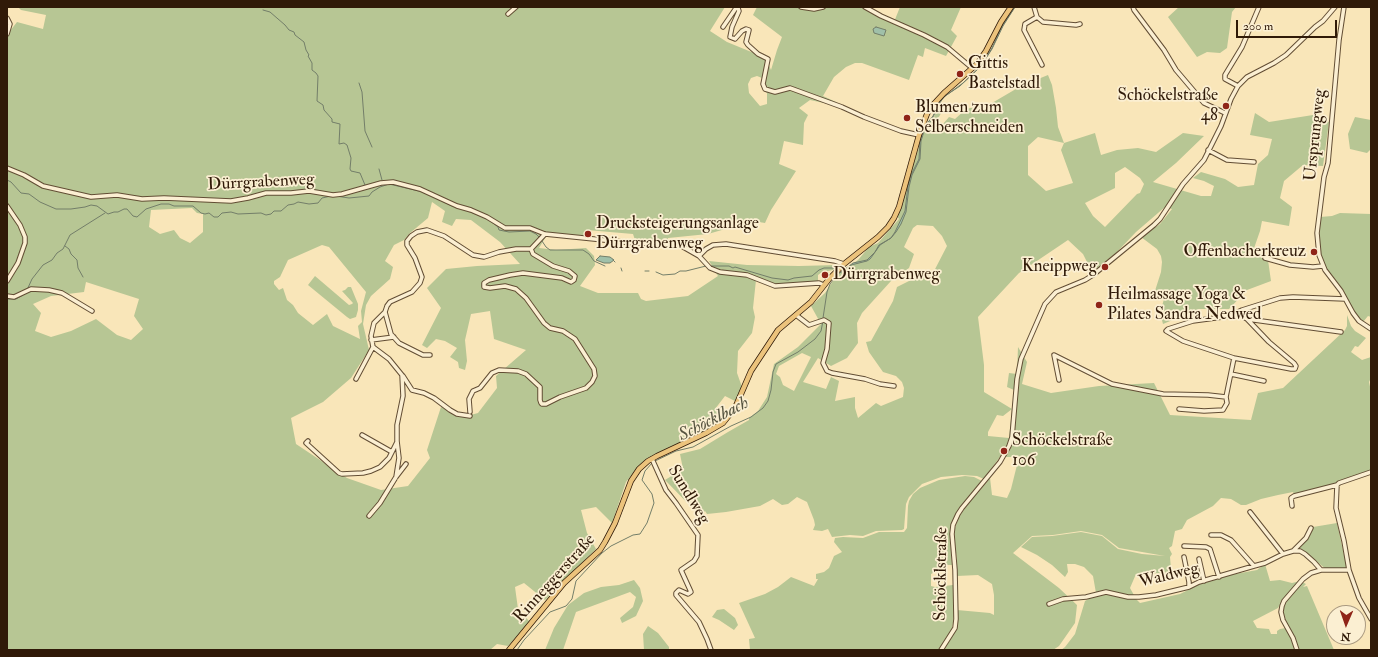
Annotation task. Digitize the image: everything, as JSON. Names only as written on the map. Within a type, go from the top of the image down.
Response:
[{"type":"main road","name":"Rinneggerstraße","points":[[509,650],[559,589],[600,550],[606,542],[615,523],[631,480],[640,469],[652,459],[706,434],[723,423],[735,408],[751,371],[779,329],[811,302],[824,285],[844,264],[878,237],[888,227],[902,200],[919,135],[927,114],[935,102],[972,68],[986,51],[1001,22],[1011,7]]},
{"type":"street","points":[[508,14],[516,7]]},
{"type":"street","points":[[801,7],[814,9],[823,7]]},
{"type":"street","points":[[865,7],[947,47],[972,68]]},
{"type":"street","points":[[1034,7],[1037,17],[1043,22],[1076,25],[1080,24]]},
{"type":"street","points":[[1133,7],[1164,50],[1176,70],[1204,103],[1225,113]]},
{"type":"street","points":[[1259,7],[1242,47],[1225,75],[1225,79],[1238,86],[1247,77],[1286,55],[1327,17],[1335,7]]},
{"type":"street","name":"Ursprungweg","points":[[1344,7],[1339,40],[1328,162],[1324,177],[1317,228],[1320,255],[1323,266],[1337,284],[1349,308],[1359,321],[1371,328]]},
{"type":"street","points":[[723,27],[736,8],[738,8],[739,11],[732,27],[730,37],[735,39],[742,31],[746,29],[749,30],[746,42],[758,54],[768,59],[763,84],[765,89],[775,92],[790,88],[842,106],[886,125],[919,135]]},
{"type":"street","points":[[1037,17],[1024,26],[1024,30],[1042,65]]},
{"type":"street","points":[[7,18],[10,24],[7,34]]},
{"type":"street","name":"Schöcklstraße","points":[[941,650],[955,628],[956,619],[955,570],[952,534],[953,525],[962,508],[986,481],[1000,462],[1009,446],[1012,437],[1017,379],[1021,359],[1028,346],[1045,304],[1056,292],[1085,280],[1093,275],[1154,226],[1183,184],[1200,166],[1221,126],[1225,113],[1238,86]]},
{"type":"street","points":[[1208,150],[1227,160],[1254,162]]},
{"type":"street","name":"Dürrgrabenweg","points":[[7,168],[24,175],[43,186],[91,197],[117,195],[142,199],[164,198],[231,201],[266,193],[309,191],[333,195],[389,182],[416,188],[452,204],[480,214],[505,228],[530,228],[545,234],[633,243],[678,244],[699,256],[713,270],[720,272],[747,275],[775,286],[819,283],[824,285]]},
{"type":"street","points":[[7,206],[20,225],[25,237],[23,250],[18,263],[7,281]]},
{"type":"street","points":[[530,249],[533,254],[553,266],[569,271],[575,276],[574,280],[571,282],[562,278],[524,273],[510,274],[489,280],[484,283],[484,287],[490,288],[511,286],[526,298],[544,323],[550,328],[563,332],[575,339],[594,369],[595,376],[586,388],[560,397],[546,404],[542,404],[540,400],[540,387],[526,374],[518,371],[499,370],[492,373],[480,388],[473,391],[469,399],[470,414],[457,414],[434,398],[424,393],[412,390],[389,358],[373,347],[371,340],[374,323],[384,312],[390,302],[412,292],[420,283],[422,277],[415,258],[406,243],[409,238],[417,232],[427,230],[435,232],[444,236],[473,255],[484,258],[499,252],[516,249],[530,249],[545,234]]},
{"type":"street","points":[[699,256],[713,245],[726,244],[835,260],[844,264]]},
{"type":"street","points":[[1265,258],[1290,265],[1314,267],[1323,266]]},
{"type":"street","points":[[7,296],[14,297],[31,289],[49,290],[62,293],[92,310]]},
{"type":"street","points":[[1236,313],[1247,319],[1269,342],[1294,363],[1296,367],[1291,369],[1234,358],[1184,341],[1173,336],[1166,330],[1193,321],[1226,316],[1280,298],[1345,299]]},
{"type":"street","points":[[384,312],[391,334],[400,343],[423,355],[430,355]]},
{"type":"street","points":[[796,315],[809,325],[823,320],[828,321],[830,326],[827,349],[823,363],[827,371],[894,386]]},
{"type":"street","points":[[1247,319],[1341,332]]},
{"type":"street","points":[[371,340],[394,337]]},
{"type":"street","points":[[356,379],[373,347]]},
{"type":"street","points":[[1059,380],[1054,355],[1112,384],[1163,394],[1226,397]]},
{"type":"street","points":[[1179,409],[1204,411],[1223,410],[1227,403],[1226,397],[1234,358]]},
{"type":"street","points":[[1231,374],[1264,381]]},
{"type":"street","points":[[396,477],[399,458],[397,425],[403,396],[402,375]]},
{"type":"street","points":[[362,435],[392,452]]},
{"type":"street","points":[[308,441],[306,443],[339,473],[361,474],[371,471],[386,462],[397,441]]},
{"type":"street","name":"Sundlweg","points":[[652,459],[666,490],[698,535],[698,551],[694,561],[681,570],[691,592],[688,594],[679,590],[676,593],[676,596],[699,622],[711,650]]},
{"type":"street","points":[[369,516],[380,503],[406,464]]},
{"type":"street","points":[[1292,506],[1291,498],[1294,496],[1337,485],[1371,472]]},
{"type":"street","points":[[1337,485],[1336,508],[1349,570],[1359,598],[1371,619]]},
{"type":"street","points":[[1250,512],[1283,554]]},
{"type":"street","name":"Waldweg","points":[[1049,604],[1063,599],[1086,597],[1106,592],[1128,597],[1139,597],[1156,595],[1189,587],[1204,581],[1265,563],[1293,551],[1306,538],[1311,528]]},
{"type":"street","points":[[1212,535],[1221,535],[1231,540],[1254,566]]},
{"type":"street","points":[[1184,546],[1206,547],[1210,549],[1219,577]]},
{"type":"street","points":[[1293,551],[1300,551],[1305,554],[1321,570]]},
{"type":"street","points":[[1184,557],[1189,587]]},
{"type":"street","points":[[1199,559],[1204,581]]},
{"type":"street","points":[[1297,650],[1293,638],[1282,620],[1281,612],[1284,601],[1302,579],[1309,574],[1321,570],[1349,570]]},
{"type":"shaded area","points":[[18,7],[725,7],[710,31],[727,42],[766,58],[771,70],[782,37],[753,15],[757,7],[864,7],[894,22],[900,7],[961,7],[951,30],[957,36],[946,56],[925,48],[923,57],[918,55],[909,80],[862,63],[855,63],[846,67],[834,77],[823,96],[836,102],[838,106],[810,100],[799,108],[808,115],[804,123],[803,145],[784,141],[779,164],[796,171],[771,210],[765,223],[753,221],[708,234],[668,238],[667,243],[636,243],[633,234],[587,230],[583,238],[547,235],[539,248],[556,250],[586,248],[594,256],[595,265],[580,286],[598,293],[638,293],[641,299],[646,301],[688,296],[718,276],[716,273],[738,275],[756,280],[753,308],[755,317],[752,333],[738,351],[737,373],[742,387],[738,409],[735,405],[735,401],[725,396],[715,409],[724,418],[703,433],[637,468],[626,482],[612,523],[596,507],[581,510],[587,533],[596,549],[545,600],[524,583],[515,587],[518,609],[530,622],[508,646],[497,644],[490,650],[7,650],[7,30],[10,31],[17,22],[43,29],[46,15],[21,10]],"holes":[[[757,76],[762,78],[764,91],[767,93],[767,104],[760,106],[749,93],[748,84],[751,78]],[[432,202],[445,211],[442,222],[452,226],[456,219],[471,220],[500,242],[520,264],[446,269],[427,288],[441,308],[422,345],[427,348],[436,339],[445,341],[457,348],[450,357],[458,362],[459,368],[465,370],[467,361],[465,340],[471,314],[490,311],[494,339],[526,350],[496,376],[497,388],[478,413],[463,417],[441,407],[427,450],[430,458],[408,486],[381,490],[347,478],[296,444],[291,418],[323,402],[351,378],[369,350],[363,324],[366,305],[371,296],[390,279],[393,267],[385,261],[394,245],[404,240],[428,218]],[[192,208],[197,213],[203,214],[203,232],[190,243],[180,238],[174,230],[160,234],[149,227],[151,210]],[[322,245],[329,247],[366,292],[361,311],[362,322],[358,326],[360,339],[333,326],[327,314],[313,325],[298,313],[293,305],[287,300],[283,288],[279,290],[274,284],[274,281],[280,277],[288,260]],[[86,282],[139,299],[134,316],[143,329],[131,340],[117,335],[96,319],[71,331],[51,337],[35,331],[41,313],[33,304],[51,296],[84,292]]]},
{"type":"shaded area","points":[[1015,7],[1003,26],[992,49],[981,66],[992,48],[1002,26]]},
{"type":"shaded area","points":[[1179,7],[1236,7],[1232,12],[1227,48],[1220,53],[1207,52],[1197,57],[1168,17]]},
{"type":"shaded area","points":[[876,27],[886,30],[884,36],[874,33],[873,29]]},
{"type":"shaded area","points":[[1048,75],[1052,85],[1058,127],[1064,143],[1095,133],[1101,155],[1117,150],[1138,148],[1156,152],[1183,133],[1204,136],[1176,163],[1153,182],[1201,196],[1211,196],[1214,186],[1193,178],[1201,172],[1225,179],[1238,187],[1254,185],[1258,164],[1268,155],[1272,139],[1250,135],[1255,113],[1269,122],[1313,115],[1329,122],[1323,166],[1303,165],[1284,181],[1280,198],[1292,207],[1289,226],[1262,221],[1252,254],[1268,260],[1271,281],[1247,290],[1229,309],[1199,309],[1163,324],[1160,313],[1164,299],[1154,294],[1161,272],[1161,256],[1157,249],[1141,237],[1160,224],[1172,209],[1165,207],[1136,232],[1116,253],[1092,272],[1083,254],[1068,240],[1019,273],[978,317],[984,365],[984,392],[1012,409],[1014,390],[1007,387],[1009,373],[1017,374],[1018,347],[1027,362],[1022,384],[1051,393],[1099,386],[1154,383],[1170,415],[1251,420],[1258,393],[1283,388],[1345,330],[1347,326],[1347,315],[1351,326],[1355,331],[1366,338],[1358,347],[1355,346],[1351,352],[1362,360],[1371,357],[1371,378],[1369,382],[1371,391],[1371,470],[1337,482],[1333,485],[1294,494],[1293,492],[1278,495],[1261,499],[1246,505],[1241,505],[1231,499],[1221,498],[1213,506],[1187,520],[1182,529],[1175,531],[1172,546],[1169,548],[1172,554],[1170,557],[1172,580],[1165,573],[1136,574],[1130,588],[1135,597],[1112,592],[1096,593],[1093,576],[1084,567],[1075,564],[1067,564],[1068,572],[1065,577],[1052,565],[1021,547],[1032,537],[1081,532],[1102,536],[1118,549],[1142,554],[1165,556],[1119,548],[1102,535],[1081,531],[1032,536],[1013,553],[1059,588],[1077,605],[1075,623],[1059,646],[1053,650],[943,650],[956,629],[957,610],[990,613],[994,615],[994,595],[992,584],[978,575],[957,576],[957,560],[954,538],[955,528],[964,509],[990,478],[992,495],[1007,498],[1011,489],[1019,457],[1005,457],[1002,454],[984,479],[977,476],[962,475],[941,477],[922,484],[909,497],[906,504],[904,529],[876,531],[863,536],[850,535],[832,537],[828,529],[822,531],[813,530],[815,525],[814,520],[807,502],[797,497],[788,504],[782,505],[773,499],[760,506],[707,514],[705,511],[700,516],[665,480],[683,469],[680,454],[700,449],[749,420],[749,418],[758,411],[767,397],[774,364],[798,347],[821,324],[811,306],[825,293],[837,275],[858,260],[869,247],[878,243],[899,219],[897,216],[926,125],[934,117],[939,104],[943,110],[937,120],[943,124],[949,117],[955,119],[966,109],[992,103],[1021,86]],"holes":[[[1038,137],[1064,143],[1061,150],[1073,183],[1046,191],[1028,175],[1028,146]],[[1125,167],[1140,178],[1144,184],[1140,193],[1137,194],[1105,227],[1093,216],[1085,203],[1115,188],[1115,173]],[[917,225],[933,226],[942,236],[947,246],[932,275],[917,277],[897,287],[893,301],[871,341],[866,342],[869,352],[883,372],[896,376],[902,382],[904,388],[903,397],[881,406],[876,403],[858,418],[855,408],[855,397],[835,401],[839,381],[831,377],[826,389],[803,382],[818,358],[831,366],[847,358],[858,343],[857,323],[862,313],[891,281],[909,268],[914,254],[904,247],[913,228]],[[802,353],[811,357],[794,391],[783,385],[780,377],[776,374],[779,366]],[[1012,409],[1009,438],[988,436],[988,432],[997,415],[1003,416]]]},
{"type":"shaded area","points":[[944,97],[931,121],[926,125],[921,141],[920,159],[912,175],[909,187],[906,212],[901,224],[891,238],[905,211],[908,186],[911,175],[919,159],[920,140],[925,126],[933,116],[940,101]]},
{"type":"shaded area","points":[[1355,117],[1371,120],[1371,149],[1367,153],[1350,149],[1348,134]]},
{"type":"shaded area","points":[[1340,213],[1371,214],[1371,317],[1368,316],[1363,322],[1354,313],[1343,290],[1324,265],[1320,250],[1320,217],[1332,216]]},
{"type":"shaded area","points":[[891,238],[880,245],[873,255],[870,259],[867,261],[851,265],[844,270],[853,263],[867,260],[875,252],[879,245]]},
{"type":"shaded area","points":[[600,256],[610,257],[614,260],[610,263],[604,263],[596,260]]},
{"type":"shaded area","points":[[709,261],[747,265],[838,266],[833,270],[822,272],[818,275],[818,281],[774,284],[735,272],[714,269]]},
{"type":"shaded area","points":[[315,276],[349,305],[353,303],[342,291],[348,287],[351,287],[358,304],[356,317],[350,319],[347,317],[308,285]]},
{"type":"shaded area","points":[[965,476],[974,477],[982,481],[953,521],[950,535],[952,565],[947,565],[931,574],[931,586],[953,585],[954,616],[952,629],[939,650],[750,650],[749,639],[755,638],[739,603],[765,594],[778,587],[791,577],[814,586],[818,579],[816,579],[816,574],[824,572],[829,568],[834,556],[842,552],[834,542],[835,538],[863,538],[879,532],[904,532],[907,528],[909,501],[913,494],[920,488],[939,480]]},
{"type":"shaded area","points":[[1337,523],[1347,568],[1326,569],[1298,547],[1306,539],[1313,527]]},
{"type":"shaded area","points":[[1265,564],[1270,581],[1280,580],[1292,583],[1300,581],[1306,584],[1303,587],[1307,586],[1326,631],[1326,645],[1332,645],[1334,650],[1299,650],[1284,615],[1284,606],[1292,594],[1282,601],[1278,608],[1253,621],[1257,628],[1269,629],[1271,634],[1277,634],[1277,631],[1280,629],[1286,628],[1296,650],[1061,650],[1075,634],[1085,601],[1094,596],[1107,593],[1136,599],[1140,603],[1180,594],[1200,584],[1235,574],[1257,570]]},
{"type":"shaded area","points":[[634,580],[640,588],[643,601],[636,616],[622,623],[620,618],[633,607],[636,597],[630,592],[576,612],[563,650],[545,650],[554,628],[568,605],[584,593],[601,587],[619,585]]},
{"type":"shaded area","points":[[724,609],[735,618],[738,625],[734,630],[712,617],[717,610]]},
{"type":"shaded area","points":[[648,626],[658,633],[669,647],[669,650],[644,650],[643,634]]},
{"type":"waterway","points":[[263,10],[270,12],[304,42],[309,55],[308,56],[312,63],[312,70],[318,76],[317,101],[323,105],[324,110],[332,119],[332,122],[340,124],[339,144],[344,143],[347,145],[351,158],[350,169],[351,171],[360,173],[365,185]]},
{"type":"waterway","points":[[359,83],[362,92],[365,131],[372,147]]},
{"type":"waterway","points":[[379,169],[382,180]]},
{"type":"waterway","points":[[7,180],[11,182],[21,193],[29,194],[40,202],[56,209],[71,209],[91,205],[97,206],[108,214],[127,209],[133,216],[137,217],[146,209],[161,204],[193,206],[201,213],[209,213],[214,217],[218,217],[222,213],[231,212],[238,214],[261,213],[266,215],[271,214],[274,211],[281,211],[288,205],[298,202],[309,204],[318,203],[322,198],[331,196]]},
{"type":"waterway","points":[[336,196],[349,198],[369,196],[380,187],[389,184],[423,192]]},
{"type":"waterway","points":[[442,201],[452,206]]},
{"type":"waterway","points":[[463,209],[488,219],[498,227],[499,230],[509,232],[530,231],[540,238]]},
{"type":"waterway","points":[[27,290],[32,279],[43,265],[52,260],[57,253],[63,249],[70,235],[105,213]]},
{"type":"waterway","points":[[542,241],[550,250],[583,250],[589,254],[594,261],[605,266]]},
{"type":"waterway","points":[[65,246],[77,260],[78,268],[83,277]]},
{"type":"waterway","points":[[656,272],[663,275],[675,274],[680,271],[706,266]]},
{"type":"waterway","points":[[711,266],[735,267],[772,278],[788,280],[812,276],[824,268],[835,268]]},
{"type":"waterway","name":"Schöcklbach","points":[[823,318],[827,292],[830,284],[837,275],[844,270]]},
{"type":"waterway","points":[[7,299],[16,299],[23,295]]},
{"type":"waterway","name":"Schöcklbach","points":[[655,461],[676,451],[693,447],[751,417],[763,408],[768,401],[773,372],[776,364],[798,352],[815,339],[821,331],[823,321]]},
{"type":"waterway","name":"Schöcklbach","points":[[517,650],[524,640],[550,612],[566,606],[572,599],[576,581],[602,553],[611,546],[633,535],[640,534],[647,523],[654,503],[652,494],[642,480],[645,471],[652,463]]},
{"type":"place","name":"Gittis Bastelstadl","points":[[960,74]]},
{"type":"place","name":"Schöckelstraße 48","points":[[1226,106]]},
{"type":"place","name":"Blumen zum Selberschneiden","points":[[907,118]]},
{"type":"place","name":"Drucksteigerungsanlage Dürrgrabenweg","points":[[588,234]]},
{"type":"place","name":"Offenbacherkreuz","points":[[1314,252]]},
{"type":"place","name":"Kneippweg","points":[[1105,267]]},
{"type":"place","name":"Dürrgrabenweg","points":[[825,275]]},
{"type":"place","name":"Heilmassage Yoga & Pilates Sandra Nedwed","points":[[1099,305]]},
{"type":"place","name":"Schöckelstraße 106","points":[[1004,451]]}]
